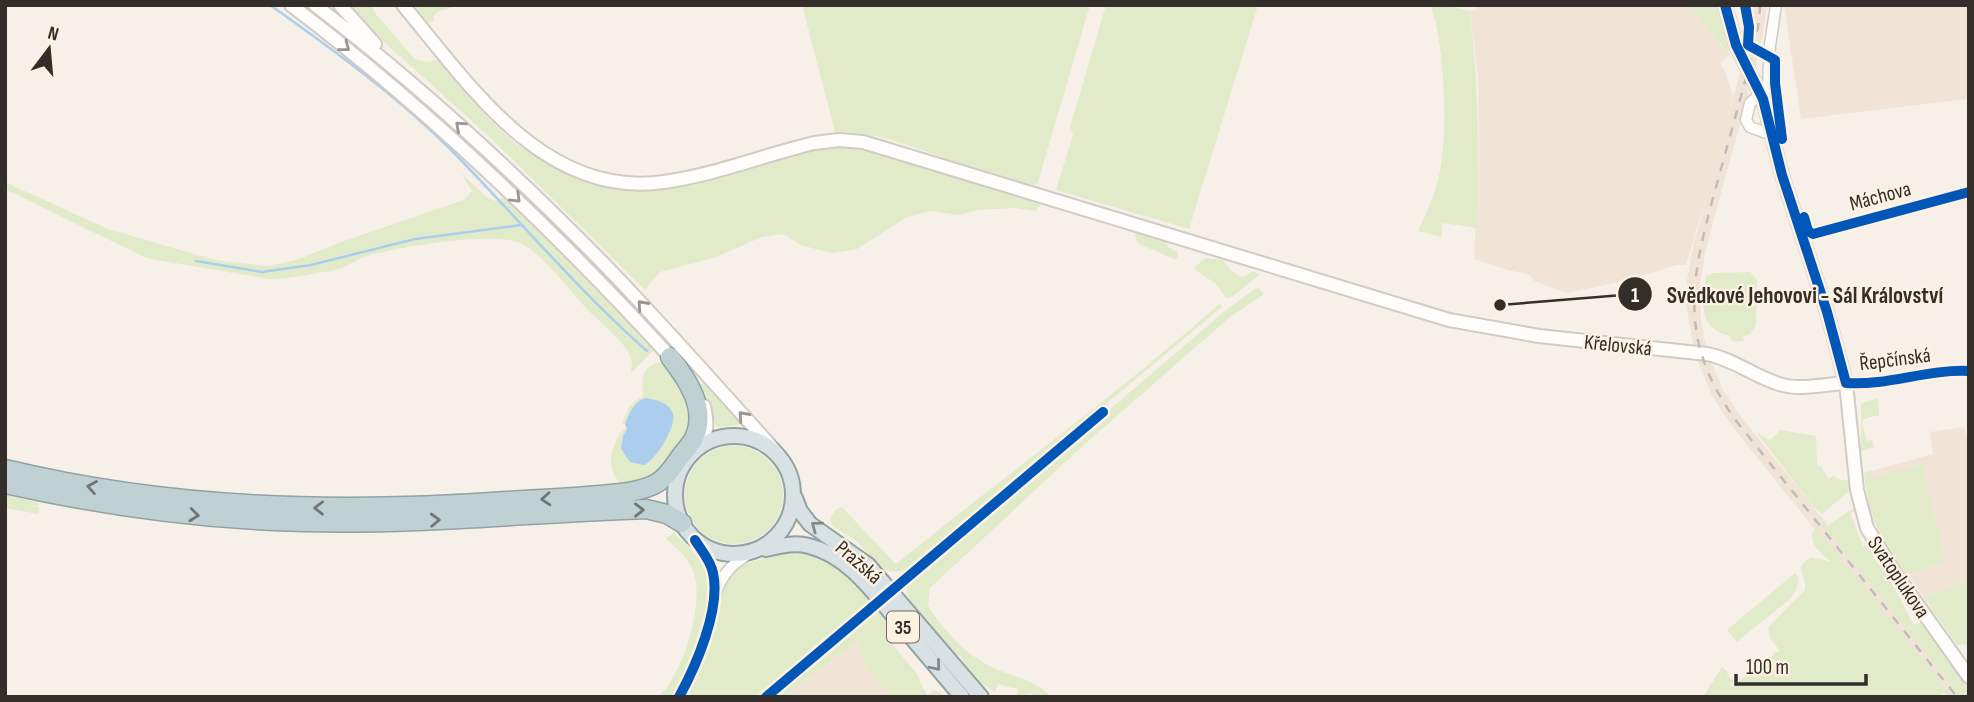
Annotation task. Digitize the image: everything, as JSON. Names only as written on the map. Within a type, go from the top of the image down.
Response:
[{"type":"highway","points":[[614,494],[643,490],[661,482],[694,437],[699,421],[698,405],[688,383],[670,357]]},
{"type":"highway","points":[[5,469],[139,495],[275,507],[415,507],[649,493],[664,490],[680,472]]},
{"type":"highway","points":[[5,484],[117,506],[248,520],[373,522],[646,509],[667,514],[682,523]]},
{"type":"main road","points":[[291,5],[367,65],[474,158],[581,261],[695,385],[705,407],[707,429],[703,441],[680,472],[675,501],[682,523],[695,540],[706,548],[737,555],[754,551],[774,540],[785,527],[792,511],[794,493],[790,474],[778,454],[590,250],[511,172],[409,80],[315,5]]},
{"type":"main road","points":[[340,5],[409,80]]},
{"type":"main road","name":"Křelovská","points":[[403,5],[463,77],[516,134],[551,159],[588,174],[635,183],[665,182],[814,143],[856,140],[883,146],[1448,320],[1570,340],[1712,355],[1785,386],[1846,383]]},
{"type":"main road","name":"Řepčínská","points":[[1726,5],[1736,45],[1760,93],[1806,236],[1846,383]]},
{"type":"main road","name":"Svatoplukova","points":[[1846,383],[1857,489],[1867,528],[1895,573],[1969,677]]},
{"type":"main road","points":[[696,450],[718,438],[739,436],[762,442],[778,454]]},
{"type":"main road","name":"Pražská","points":[[794,493],[800,511],[810,524],[868,565],[981,697]]},
{"type":"main road","name":"Pražská","points":[[754,551],[797,544],[819,549],[841,561],[869,588],[962,697]]},
{"type":"street","points":[[1772,135],[1755,129],[1746,120],[1750,103],[1768,84],[1776,5]]},
{"type":"street","name":"Máchova","points":[[1806,236],[1969,192]]},
{"type":"street","name":"Řepčínská","points":[[1846,383],[1882,383],[1944,372],[1969,372]]},
{"type":"street","points":[[679,697],[703,642],[713,599],[712,568],[695,540]]},
{"type":"street","points":[[713,599],[726,572],[754,551]]},
{"type":"shaded area","points":[[1478,5],[1688,5],[1730,55],[1720,63],[1733,96],[1726,125],[1747,47],[1754,5],[1767,5],[1760,50],[1707,245],[1700,282],[1701,320],[1707,352],[1723,390],[1742,418],[1966,697],[1949,697],[1732,426],[1712,396],[1695,355],[1686,304],[1687,280],[1694,243],[1709,188],[1686,265],[1676,265],[1629,280],[1567,293],[1534,281],[1530,275],[1474,259],[1479,162],[1478,76],[1470,11],[1477,10]]},
{"type":"shaded area","points":[[1784,5],[1969,5],[1969,106],[1967,99],[1801,119]]},
{"type":"shaded area","points":[[1964,427],[1969,448],[1969,580],[1923,597],[1877,528],[1869,506],[1864,473],[1933,454],[1930,432]]},
{"type":"shaded area","points":[[863,637],[928,697],[783,697]]},
{"type":"green space","points":[[351,5],[372,5],[374,12],[415,59],[426,62],[443,59],[486,116],[516,144],[552,166],[585,180],[606,186],[661,189],[700,181],[823,146],[848,145],[878,151],[1042,203],[1036,211],[1014,208],[978,210],[959,215],[930,211],[907,217],[857,249],[832,253],[800,245],[784,234],[762,237],[716,257],[660,272],[645,290],[494,141],[363,23]]},
{"type":"green space","points":[[417,5],[459,5],[437,12],[433,17],[434,21],[426,23],[418,15]]},
{"type":"green space","points":[[802,5],[1090,5],[1038,182],[1034,185],[995,174],[882,138],[835,132]]},
{"type":"green space","points":[[1106,5],[1258,5],[1189,229],[1056,190],[1073,135],[1070,127]]},
{"type":"green space","points":[[1430,5],[1470,11],[1477,92],[1477,228],[1443,223],[1441,237],[1418,231],[1438,179],[1444,134],[1442,63]]},
{"type":"green space","points":[[1688,5],[1719,5],[1730,55]]},
{"type":"green space","points":[[461,173],[485,196],[495,201],[504,197],[553,243],[655,349],[631,373],[631,358],[618,339],[541,258],[524,245],[511,241],[471,239],[423,245],[366,256],[334,270],[268,279],[146,258],[5,189],[5,182],[108,229],[215,260],[268,266],[296,260],[464,200],[472,191]]},
{"type":"green space","points":[[1139,232],[1163,238],[1169,248],[1177,252],[1176,260],[1137,243],[1135,235]]},
{"type":"green space","points":[[1206,258],[1223,260],[1231,271],[1242,277],[1254,271],[1259,275],[1232,297],[1226,298],[1216,284],[1194,269]]},
{"type":"green space","points":[[1750,272],[1757,279],[1756,325],[1750,334],[1743,336],[1744,341],[1733,342],[1730,336],[1712,328],[1708,322],[1704,307],[1705,280],[1706,276],[1713,273]]},
{"type":"green space","points":[[1258,287],[1264,294],[1230,317],[1086,443],[930,588],[928,605],[948,633],[965,649],[984,663],[1039,687],[1051,697],[1035,697],[1030,693],[1024,697],[1016,697],[1018,689],[998,684],[995,692],[990,689],[975,677],[961,656],[956,655],[909,599],[906,587],[954,542],[1231,306]]},
{"type":"green space","points":[[1220,303],[1222,307],[909,569],[884,569],[856,541],[832,526],[830,519],[835,510],[842,507],[896,564],[1101,403]]},
{"type":"green space","points":[[658,362],[675,372],[680,379],[688,397],[693,426],[659,478],[622,484],[616,478],[611,464],[613,448],[626,428],[625,424],[622,424],[630,408],[635,401],[643,397],[645,372]]},
{"type":"green space","points":[[704,382],[740,422],[739,425],[716,427],[700,386]]},
{"type":"green space","points":[[1878,398],[1879,415],[1862,422],[1867,441],[1872,440],[1874,447],[1861,451],[1861,404]]},
{"type":"green space","points":[[1780,430],[1816,436],[1817,465],[1829,479],[1833,476],[1849,480],[1850,490],[1822,514],[1812,505],[1757,433],[1770,440]]},
{"type":"green space","points":[[724,446],[744,446],[769,460],[780,476],[783,495],[780,514],[769,530],[744,544],[724,544],[707,536],[693,522],[685,505],[685,485],[693,468],[707,454]]},
{"type":"green space","points":[[1922,464],[1945,561],[1907,575],[1873,516],[1864,473],[1869,471],[1872,478]]},
{"type":"green space","points":[[5,495],[37,502],[37,506],[31,505],[39,508],[38,514],[5,508]]},
{"type":"green space","points":[[1852,509],[1855,511],[1850,513],[1863,546],[1868,545],[1914,625],[1919,623],[1949,658],[1963,680],[1969,697],[1960,697],[1921,647],[1920,642],[1920,646],[1822,525],[1823,522],[1827,526]]},
{"type":"green space","points":[[1816,527],[1842,559],[1839,561],[1844,562],[1915,650],[1914,653],[1916,652],[1953,697],[1943,693],[1938,697],[1703,697],[1722,667],[1733,681],[1730,684],[1732,687],[1774,656],[1774,650],[1776,653],[1780,651],[1770,638],[1768,627],[1805,590],[1802,565],[1811,557],[1831,562],[1813,542]]},
{"type":"green space","points":[[674,532],[707,568],[710,596],[700,633],[673,697],[658,697],[676,673],[683,657],[696,603],[692,568],[666,539]]},
{"type":"green space","points":[[796,550],[808,553],[838,569],[871,601],[760,697],[688,697],[704,656],[720,593],[728,575],[742,564]]},
{"type":"green space","points":[[1795,573],[1798,583],[1790,599],[1737,642],[1727,630]]},
{"type":"green space","points":[[1969,580],[1969,649],[1965,644],[1957,645],[1923,597]]},
{"type":"green space","points":[[875,611],[888,623],[889,640],[917,674],[927,696],[933,690],[944,697],[891,697],[866,668],[864,658],[856,653],[861,639],[783,697],[771,697]]},
{"type":"water","points":[[645,398],[665,404],[671,410],[673,419],[664,442],[654,457],[644,465],[630,462],[621,449],[627,429],[625,424],[635,405]]},
{"type":"waterway","points":[[270,5],[367,76],[436,135],[574,280],[647,351]]},
{"type":"waterway","points":[[196,261],[262,272],[311,265],[415,239],[522,225]]},
{"type":"railway","points":[[1760,5],[1754,47],[1699,259],[1695,287],[1698,340],[1719,394],[1737,422],[1957,697]]},
{"type":"cycle path","points":[[1725,5],[1736,45],[1763,99],[1782,175],[1827,312],[1846,383],[1969,371]]},
{"type":"cycle path","points":[[1745,5],[1749,27],[1748,45],[1775,60],[1782,139]]},
{"type":"cycle path","points":[[1804,217],[1808,231],[1813,234],[1969,192]]},
{"type":"cycle path","points":[[766,697],[1103,412]]},
{"type":"cycle path","points":[[679,697],[693,670],[705,637],[715,587],[712,569],[695,540]]},
{"type":"place","name":"Svědkové Jehovovi - Sál Království","points":[[1500,305]]}]
